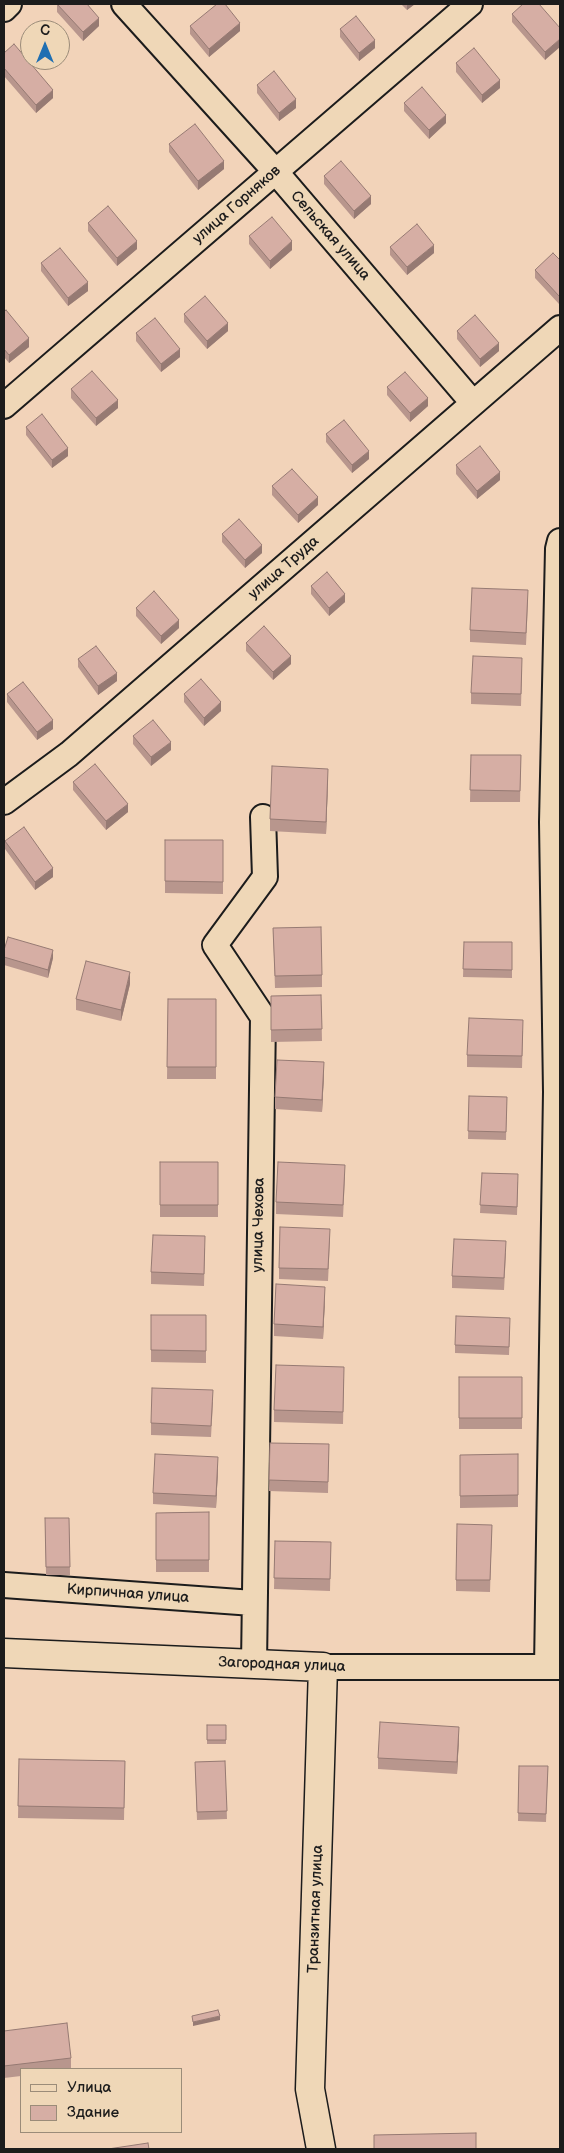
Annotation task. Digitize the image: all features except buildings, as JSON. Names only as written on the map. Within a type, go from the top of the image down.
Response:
[{"type":"main road","name":"Загородная улица","points":[[4,1653],[323,1667]]},
{"type":"main road","name":"Транзитная улица","points":[[321,2149],[310,2089],[323,1667]]},
{"type":"street","points":[[4,9],[9,4]]},
{"type":"street","name":"Сельская улица","points":[[124,4],[275,172],[473,403]]},
{"type":"street","name":"улица Горняков","points":[[4,406],[470,4]]},
{"type":"street","name":"улица Труда","points":[[4,802],[69,754],[560,328]]},
{"type":"street","points":[[554,1667],[556,822],[558,548],[560,541]]},
{"type":"street","name":"улица Чехова","points":[[254,1664],[253,1603],[263,1017],[215,945],[265,877],[263,817]]},
{"type":"street","name":"Кирпичная улица","points":[[4,1584],[253,1603]]},
{"type":"street","name":"Загородная улица","points":[[323,1667],[554,1667]]}]
